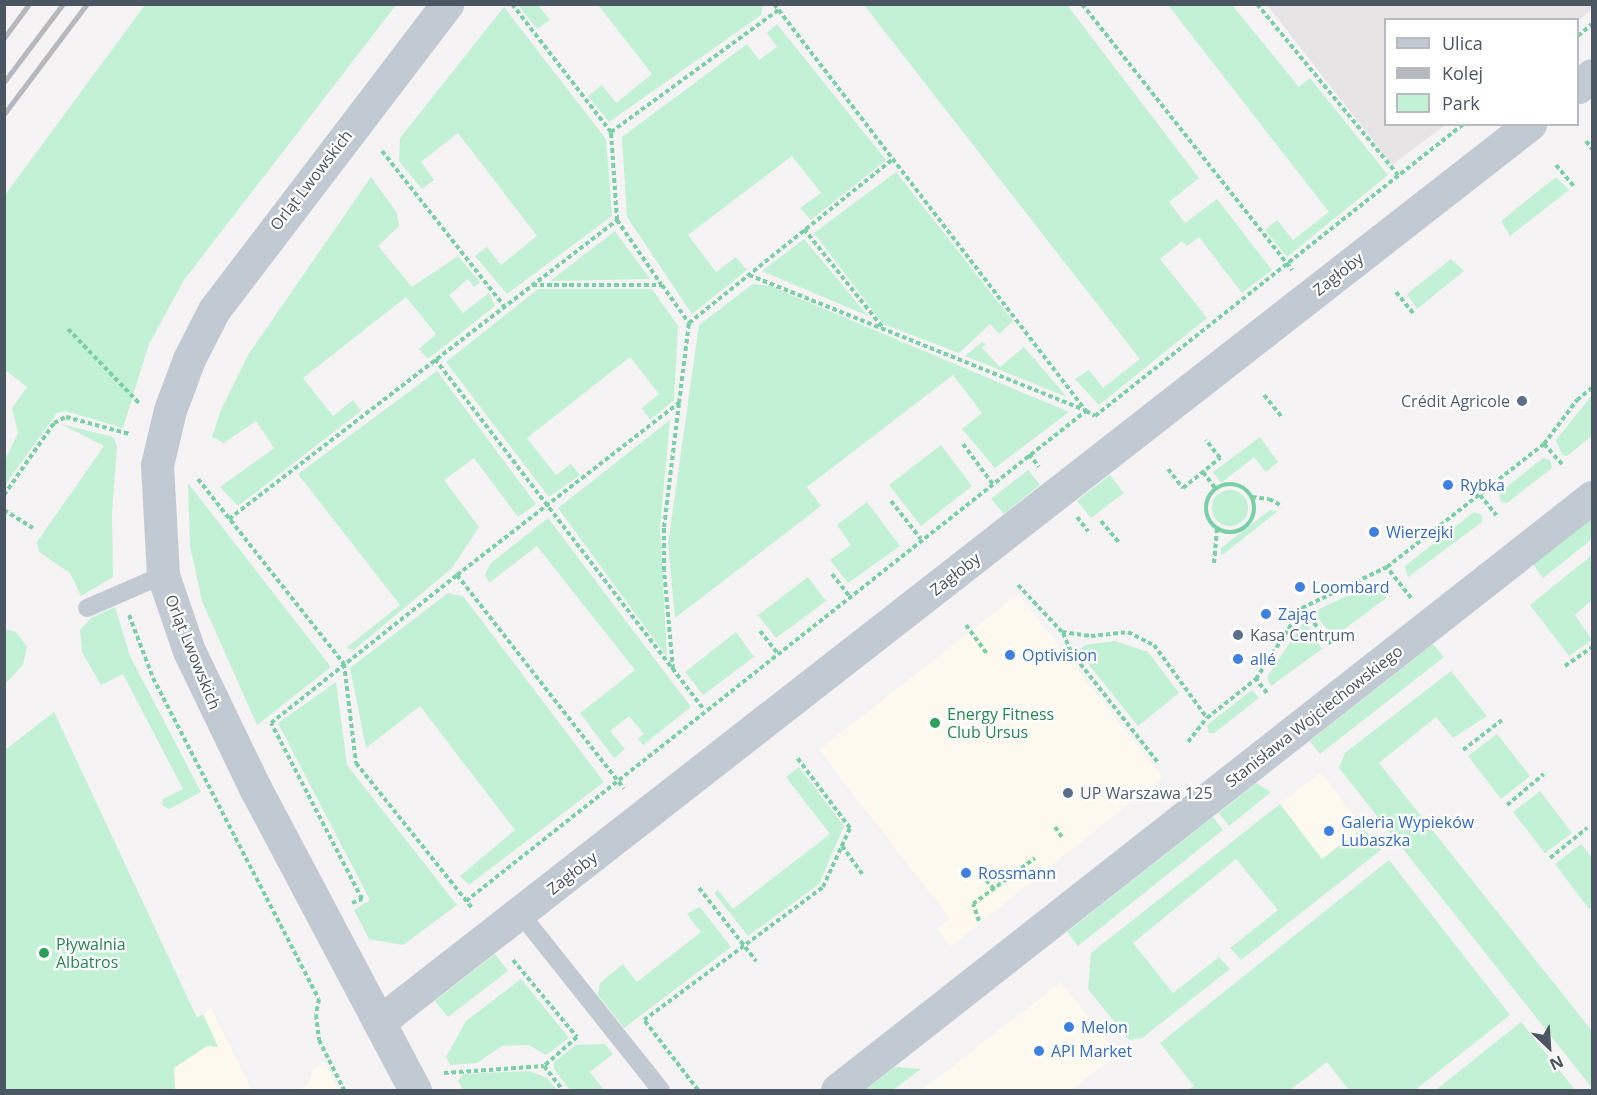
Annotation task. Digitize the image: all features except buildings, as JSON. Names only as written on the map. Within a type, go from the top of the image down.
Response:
[{"type":"street","name":"Orląt Lwowskich","points":[[415,1090],[202,682],[174,613],[164,575],[157,465],[170,410],[189,359],[214,310],[248,261],[447,4]]},
{"type":"street","points":[[1579,86],[1593,75]]},
{"type":"street","name":"Zagłoby","points":[[379,1022],[1527,126]]},
{"type":"street","name":"Stanisława Wojciechowskiego","points":[[837,1090],[1593,497]]},
{"type":"lane","points":[[87,608],[164,575]]},
{"type":"lane","points":[[520,913],[661,1090]]},
{"type":"path","points":[[512,4],[611,132],[617,220],[689,323],[664,526],[664,570],[673,670]]},
{"type":"path","points":[[774,4],[1086,411]]},
{"type":"path","points":[[1082,4],[1311,295]]},
{"type":"path","points":[[1257,4],[1398,175]]},
{"type":"path","points":[[611,132],[778,10]]},
{"type":"path","points":[[1579,35],[1593,24]]},
{"type":"path","points":[[748,274],[1095,416],[1460,126]]},
{"type":"path","points":[[1586,141],[1593,149]]},
{"type":"path","points":[[382,151],[504,306]]},
{"type":"path","points":[[689,323],[894,158]]},
{"type":"path","points":[[1556,165],[1575,188]]},
{"type":"path","points":[[229,519],[617,220]]},
{"type":"path","points":[[804,230],[884,329]]},
{"type":"path","points":[[531,285],[662,285]]},
{"type":"path","points":[[1396,292],[1414,314]]},
{"type":"path","points":[[68,329],[139,404]]},
{"type":"path","points":[[435,359],[704,710]]},
{"type":"path","points":[[1188,742],[1207,718],[1256,679],[1302,608],[1387,567],[1544,444],[1577,400],[1593,388]]},
{"type":"path","points":[[137,414],[142,394]]},
{"type":"path","points":[[1264,395],[1282,417]]},
{"type":"path","points":[[346,906],[362,899],[271,723],[679,403]]},
{"type":"path","points":[[198,479],[344,664],[356,762],[466,901],[777,652],[1086,411]]},
{"type":"path","points":[[4,495],[54,423],[66,417],[132,434]]},
{"type":"path","points":[[130,440],[134,424]]},
{"type":"path","points":[[1168,469],[1183,488],[1221,458],[1206,440]]},
{"type":"path","points":[[963,444],[992,483]]},
{"type":"path","points":[[1544,444],[1562,465]]},
{"type":"path","points":[[1203,472],[1216,489]]},
{"type":"path","points":[[1214,563],[1217,528],[1206,508],[1216,489],[1232,485],[1251,497],[1269,499],[1282,506]]},
{"type":"path","points":[[1480,495],[1497,515]]},
{"type":"path","points":[[1217,528],[1232,532],[1246,526],[1254,513],[1251,497]]},
{"type":"path","points":[[891,501],[921,539]]},
{"type":"path","points":[[4,510],[33,528]]},
{"type":"path","points":[[1101,520],[1120,544]]},
{"type":"path","points":[[1387,567],[1415,603]]},
{"type":"path","points":[[832,574],[849,596]]},
{"type":"path","points":[[457,575],[644,816]]},
{"type":"path","points":[[1018,585],[1062,632],[1071,652],[1159,764]]},
{"type":"path","points":[[126,591],[132,624],[153,678],[320,999],[316,1015],[319,1040],[344,1090]]},
{"type":"path","points":[[1302,608],[1331,644]]},
{"type":"path","points":[[966,626],[988,655]]},
{"type":"path","points":[[760,631],[777,652]]},
{"type":"path","points":[[1062,632],[1091,636],[1128,632],[1154,645],[1207,718]]},
{"type":"path","points":[[1565,666],[1593,647]]},
{"type":"path","points":[[1256,679],[1267,693]]},
{"type":"path","points":[[1463,750],[1502,720]]},
{"type":"path","points":[[698,1090],[644,1020],[823,887],[850,828],[796,756]]},
{"type":"path","points":[[1507,805],[1544,774]]},
{"type":"path","points":[[1055,827],[1062,837]]},
{"type":"path","points":[[1550,858],[1587,828]]},
{"type":"path","points":[[842,846],[863,875]]},
{"type":"path","points":[[979,921],[973,904],[995,890],[1035,858]]},
{"type":"path","points":[[986,880],[995,890]]},
{"type":"path","points":[[699,888],[756,961]]},
{"type":"path","points":[[443,1073],[544,1066],[577,1037],[521,970]]},
{"type":"path","points":[[544,1066],[563,1090]]},
{"type":"shaded area","points":[[1592,4],[1592,9],[1579,20],[1579,18],[1384,18],[1384,126],[1444,126],[1392,165],[1267,5]]},
{"type":"shaded area","points":[[1018,594],[1162,777],[951,946],[937,928],[950,919],[819,750]]},
{"type":"shaded area","points":[[1321,772],[1363,828],[1322,859],[1280,804]]},
{"type":"shaded area","points":[[1061,982],[1117,1054],[1071,1090],[922,1090]]},
{"type":"shaded area","points":[[211,1008],[252,1090],[105,1090],[198,1018]]},
{"type":"shaded area","points":[[325,1062],[339,1090],[297,1090],[308,1085],[313,1069]]},
{"type":"green space","points":[[145,5],[396,5],[184,280],[149,344],[123,428],[65,411],[57,413],[5,485],[5,460],[18,433],[12,408],[27,387],[5,370],[5,195]]},
{"type":"green space","points":[[518,5],[538,5],[550,20],[537,29]]},
{"type":"green space","points":[[598,5],[763,5],[761,15],[609,122],[588,96],[602,85],[616,103],[652,74]]},
{"type":"green space","points":[[864,5],[1067,5],[1199,178],[1169,202],[1185,223],[1217,199],[1272,270],[1242,293],[1199,237],[1187,246],[1182,241],[1160,259],[1207,318],[1099,405],[1075,379],[1089,370],[1103,388],[1140,359]]},
{"type":"green space","points":[[1168,5],[1232,5],[1299,87],[1310,78],[1388,175],[1287,257],[1265,230],[1277,220],[1293,240],[1329,212]]},
{"type":"green space","points":[[504,7],[606,139],[612,216],[507,294],[475,256],[487,247],[501,265],[537,236],[458,133],[421,162],[434,180],[422,189],[399,161],[400,138]]},
{"type":"green space","points":[[777,24],[886,160],[811,220],[800,208],[821,193],[792,156],[688,235],[716,272],[736,257],[747,270],[692,314],[627,217],[622,137],[747,44],[759,60],[777,47],[767,33]]},
{"type":"green space","points":[[896,172],[1013,321],[999,334],[990,324],[959,353],[883,324],[814,233]]},
{"type":"green space","points":[[371,177],[397,213],[399,226],[378,246],[412,287],[458,256],[480,282],[474,287],[468,279],[449,295],[463,313],[489,293],[495,306],[428,359],[419,349],[436,334],[406,297],[303,378],[333,416],[353,400],[361,411],[238,506],[220,487],[274,448],[256,421],[224,443],[212,437],[221,410],[248,355]]},
{"type":"green space","points":[[1556,177],[1569,190],[1510,236],[1501,221]]},
{"type":"green space","points":[[615,231],[650,279],[550,281]]},
{"type":"green space","points":[[804,239],[868,316],[762,271]]},
{"type":"green space","points":[[1451,259],[1464,271],[1417,309],[1407,294]]},
{"type":"green space","points":[[753,284],[770,286],[1069,412],[995,468],[962,429],[982,413],[953,375],[807,487],[821,506],[675,618],[668,544],[699,325]]},
{"type":"green space","points":[[538,289],[652,289],[678,326],[674,400],[650,420],[642,408],[659,394],[630,357],[527,438],[556,475],[571,464],[580,475],[549,497],[446,362]]},
{"type":"green space","points":[[982,342],[986,344],[982,348],[1000,367],[1024,347],[1067,397],[965,356]]},
{"type":"green space","points":[[437,371],[536,504],[518,517],[474,458],[444,480],[479,527],[452,568],[354,650],[346,648],[400,605],[298,474]]},
{"type":"green space","points":[[1592,395],[1592,436],[1567,456],[1562,455],[1556,440]]},
{"type":"green space","points":[[670,420],[660,527],[667,657],[558,508]]},
{"type":"green space","points":[[61,424],[113,437],[117,446],[112,512],[113,577],[81,596],[70,573],[39,552],[37,542],[104,446]]},
{"type":"green space","points":[[1260,437],[1278,462],[1266,472],[1254,457],[1221,483],[1213,472]]},
{"type":"green space","points":[[941,445],[972,486],[921,526],[889,485]]},
{"type":"green space","points":[[1543,458],[1550,460],[1552,468],[1507,503],[1501,502],[1499,493]]},
{"type":"green space","points":[[1028,470],[1040,485],[1004,514],[991,499]]},
{"type":"green space","points":[[1110,475],[1124,493],[1091,518],[1077,501]]},
{"type":"green space","points":[[188,483],[331,667],[257,725],[202,601],[190,546]]},
{"type":"green space","points":[[1230,490],[1243,495],[1248,508],[1243,521],[1230,526],[1217,521],[1212,508],[1217,495]]},
{"type":"green space","points":[[867,502],[900,546],[848,583],[830,560],[851,545],[837,525]]},
{"type":"green space","points":[[1270,510],[1278,511],[1221,556],[1221,548]]},
{"type":"green space","points":[[1474,512],[1482,515],[1482,522],[1408,577],[1405,566]]},
{"type":"green space","points":[[548,518],[691,707],[643,745],[638,738],[644,734],[629,716],[610,731],[625,749],[614,758],[580,713],[635,670],[537,546],[489,583],[485,575],[491,563]]},
{"type":"green space","points":[[1592,518],[1592,539],[1543,578],[1533,564]]},
{"type":"green space","points":[[1592,555],[1592,600],[1575,615],[1592,640],[1569,656],[1530,605]]},
{"type":"green space","points":[[808,577],[826,601],[776,638],[758,615]]},
{"type":"green space","points":[[1374,583],[1382,586],[1386,598],[1334,637],[1316,616],[1317,610]]},
{"type":"green space","points":[[448,593],[463,596],[604,782],[469,885],[460,876],[515,830],[420,706],[366,748],[350,668]]},
{"type":"green space","points":[[115,607],[130,656],[201,792],[169,809],[162,805],[163,799],[183,789],[123,674],[101,685],[82,652],[80,630],[91,618]]},
{"type":"green space","points":[[1302,624],[1307,624],[1322,649],[1271,686],[1267,677]]},
{"type":"green space","points":[[5,629],[16,632],[27,647],[23,665],[5,684]]},
{"type":"green space","points":[[736,632],[754,657],[703,695],[685,672]]},
{"type":"green space","points":[[1115,641],[1148,652],[1179,693],[1138,726],[1078,651],[1085,645]]},
{"type":"green space","points":[[1433,644],[1444,657],[1320,754],[1310,741]]},
{"type":"green space","points":[[1451,671],[1487,716],[1453,738],[1436,717],[1379,763],[1592,1031],[1592,1088],[1339,768],[1345,753]]},
{"type":"green space","points":[[336,682],[347,765],[457,905],[403,945],[369,939],[354,910],[370,900],[278,723]]},
{"type":"green space","points":[[1252,690],[1259,698],[1214,733],[1209,733],[1207,725]]},
{"type":"green space","points":[[54,712],[197,1018],[203,1014],[218,1047],[207,1046],[174,1068],[175,1090],[5,1090],[5,750]]},
{"type":"green space","points":[[1497,734],[1530,776],[1501,799],[1468,756]]},
{"type":"green space","points":[[799,767],[844,826],[819,884],[748,936],[714,893],[718,890],[733,909],[830,834],[786,777]]},
{"type":"green space","points":[[1256,783],[1271,792],[1229,826],[1219,813]]},
{"type":"green space","points":[[1540,791],[1572,833],[1545,853],[1513,812]]},
{"type":"green space","points":[[1280,804],[1322,859],[1363,828],[1381,850],[1241,960],[1230,948],[1278,910],[1236,859],[1133,943],[1173,993],[1219,957],[1230,969],[1142,1038],[1129,1040],[1088,989],[1091,953]]},
{"type":"green space","points":[[1213,817],[1223,830],[1078,946],[1067,932]]},
{"type":"green space","points":[[1581,844],[1592,858],[1592,906],[1589,909],[1555,864]]},
{"type":"green space","points":[[1389,860],[1510,1015],[1415,1090],[1349,1090],[1327,1062],[1290,1090],[1188,1090],[1194,1086],[1160,1043]]},
{"type":"green space","points":[[700,907],[731,947],[624,1028],[598,995],[600,983],[623,964],[637,982],[701,932],[687,914]]},
{"type":"green space","points":[[495,954],[508,971],[448,1017],[435,1001]]},
{"type":"green space","points":[[521,979],[569,1038],[546,1055],[529,1045],[502,1046],[477,1063],[450,1065],[446,1057],[466,1021]]},
{"type":"green space","points":[[1521,1022],[1575,1090],[1436,1090]]},
{"type":"green space","points":[[605,1044],[613,1054],[590,1072],[604,1090],[570,1090],[554,1069],[554,1062],[576,1045]]},
{"type":"green space","points":[[895,1067],[921,1069],[893,1090],[865,1090]]},
{"type":"green space","points":[[529,1071],[547,1078],[557,1090],[463,1090],[458,1081],[463,1074]]},
{"type":"railway","points":[[4,38],[29,4]]},
{"type":"railway","points":[[4,82],[63,4]]},
{"type":"railway","points":[[4,114],[87,4]]},
{"type":"place","name":"Crédit Agricole","points":[[1522,401]]},
{"type":"place","name":"Rybka","points":[[1448,485]]},
{"type":"place","name":"Wierzejki","points":[[1374,532]]},
{"type":"place","name":"Loombard","points":[[1300,587]]},
{"type":"place","name":"Zając","points":[[1266,614]]},
{"type":"place","name":"Kasa Centrum","points":[[1238,635]]},
{"type":"place","name":"Optivision","points":[[1010,655]]},
{"type":"place","name":"allé","points":[[1238,659]]},
{"type":"place","name":"Energy Fitness Club Ursus","points":[[935,723]]},
{"type":"place","name":"UP Warszawa 125","points":[[1068,793]]},
{"type":"place","name":"Galeria Wypieków Lubaszka","points":[[1329,831]]},
{"type":"place","name":"Rossmann","points":[[966,873]]},
{"type":"place","name":"Pływalnia Albatros","points":[[44,953]]},
{"type":"place","name":"Melon","points":[[1069,1027]]},
{"type":"place","name":"API Market","points":[[1039,1051]]}]
